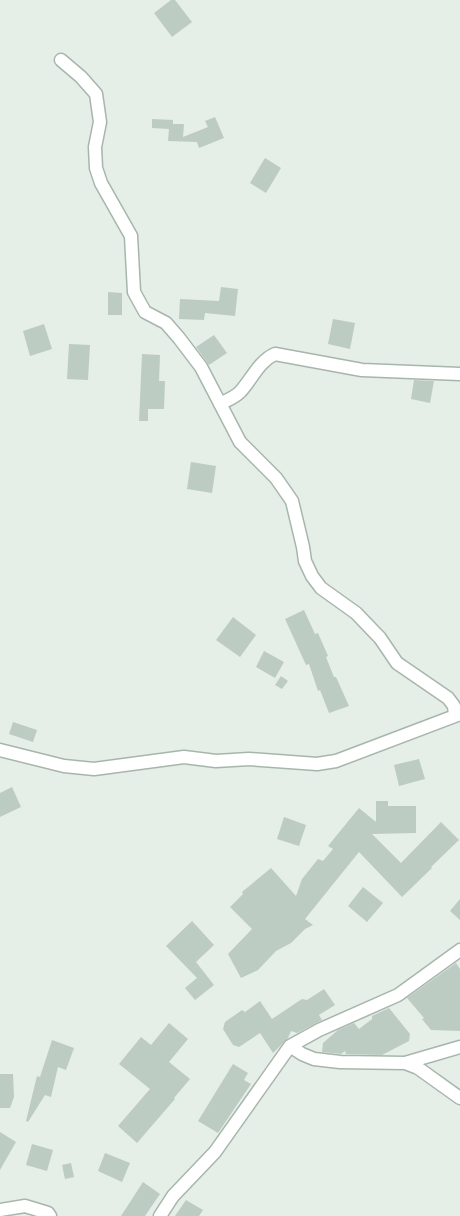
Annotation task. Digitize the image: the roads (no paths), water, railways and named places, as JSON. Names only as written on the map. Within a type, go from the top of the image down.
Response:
[{"type":"street","points":[[0,750],[64,766],[94,768],[184,757],[216,761],[249,759],[318,764],[336,761],[457,714],[448,698],[397,663],[380,638],[356,613],[321,588],[312,576],[305,561],[292,501],[276,478],[240,442],[201,366],[180,338],[166,323],[145,312],[134,292],[131,236],[101,183],[96,168],[95,147],[100,122],[96,94],[61,60]]},
{"type":"street","points":[[220,404],[239,392],[266,359],[275,354],[362,370],[460,374]]},
{"type":"street","points":[[160,1216],[173,1196],[215,1152],[290,1046],[319,1030],[398,995],[460,950]]},
{"type":"street","points":[[290,1046],[314,1059],[340,1062],[405,1063],[460,1047]]},
{"type":"street","points":[[405,1063],[418,1068],[460,1098]]},
{"type":"street","points":[[0,1210],[25,1206],[48,1213],[50,1216]]}]
